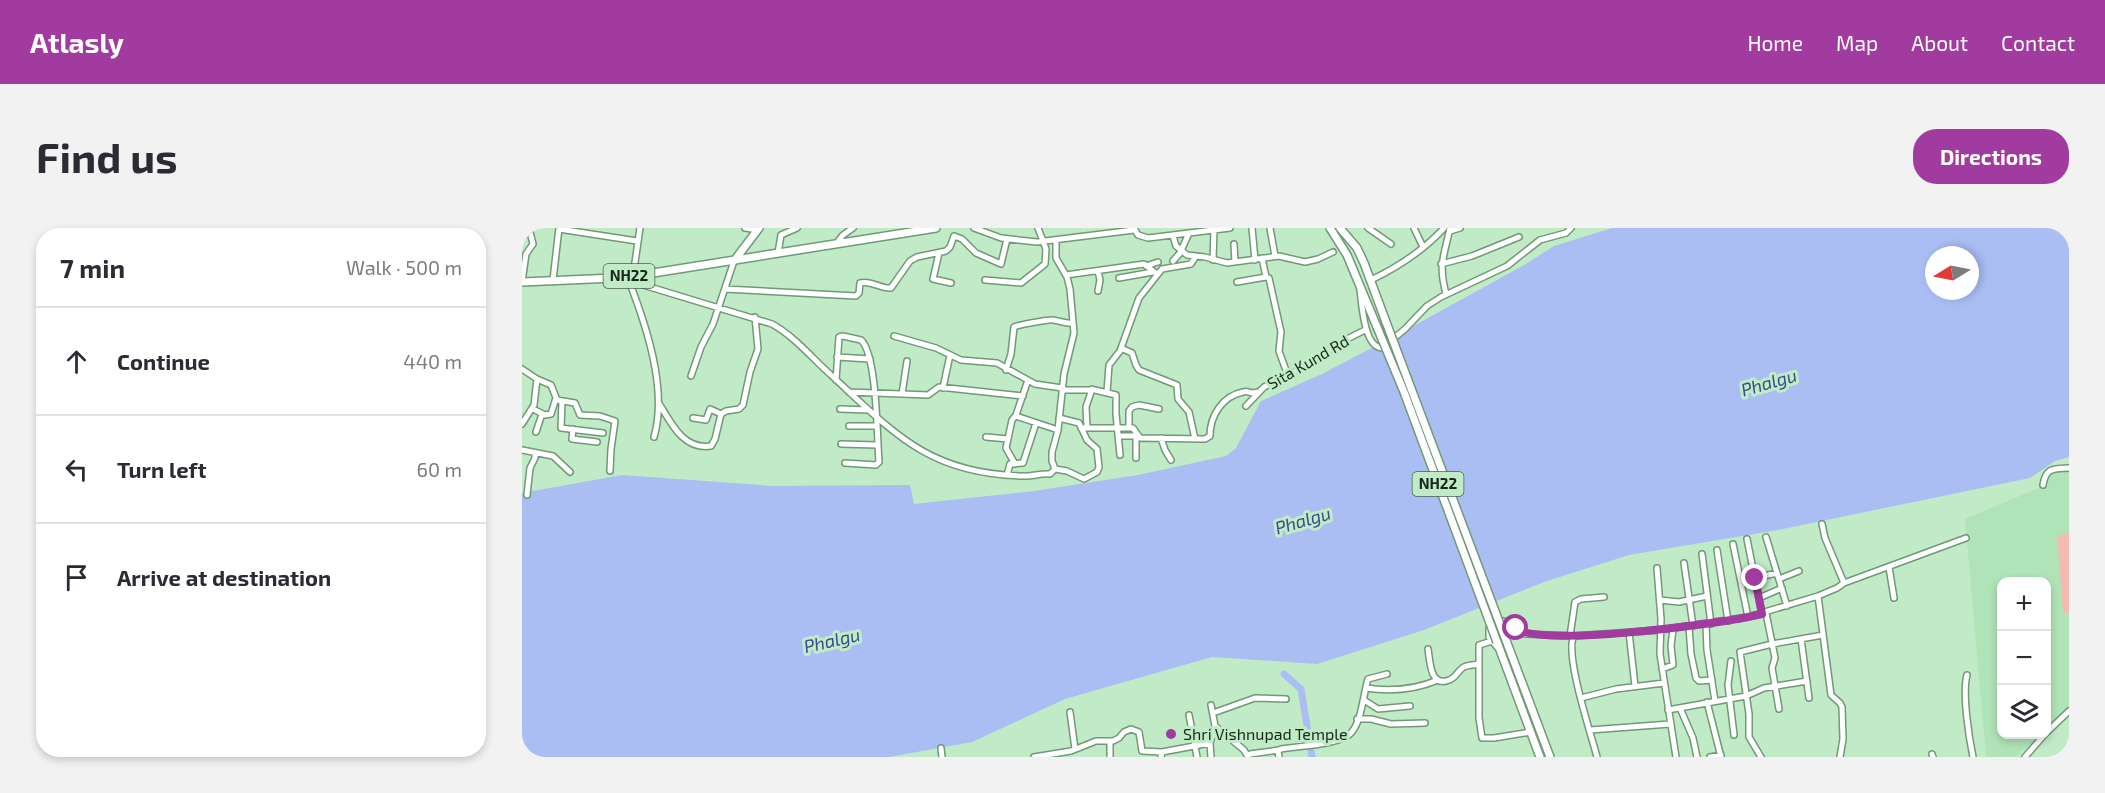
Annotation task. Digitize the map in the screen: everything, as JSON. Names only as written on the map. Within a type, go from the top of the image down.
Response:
[{"type":"main road","name":"NH22","points":[[522,282],[630,278],[836,244],[889,232],[936,228]]},
{"type":"main road","name":"NH22","points":[[1330,228],[1347,255],[1404,392],[1495,642]]},
{"type":"main road","points":[[734,261],[759,229]]},
{"type":"main road","name":"NH22","points":[[1343,229],[1357,248],[1371,280],[1550,757]]},
{"type":"main road","points":[[1495,642],[1540,757]]},
{"type":"street","points":[[522,282],[526,254],[533,244],[529,228]]},
{"type":"street","points":[[609,236],[610,228]]},
{"type":"street","points":[[640,228],[630,278],[648,337],[660,405],[654,437]]},
{"type":"street","points":[[745,228],[759,229]]},
{"type":"street","points":[[778,253],[780,228]]},
{"type":"street","points":[[781,235],[796,228]]},
{"type":"street","points":[[836,244],[853,228]]},
{"type":"street","points":[[974,228],[1007,239],[1043,241],[1134,229],[1144,238],[1230,228]]},
{"type":"street","points":[[985,280],[1021,283],[1045,264],[1047,253],[1038,228]]},
{"type":"street","points":[[1252,228],[1255,260]]},
{"type":"street","points":[[1270,228],[1275,256]]},
{"type":"street","points":[[1368,228],[1391,244]]},
{"type":"street","points":[[1414,228],[1423,247]]},
{"type":"street","points":[[1371,280],[1399,265],[1448,229],[1460,228]]},
{"type":"street","points":[[1365,330],[1375,347],[1384,347],[1426,306],[1446,294],[1507,266],[1540,240],[1566,232],[1571,228]]},
{"type":"street","points":[[553,280],[559,229],[595,231],[637,241]]},
{"type":"street","points":[[1446,294],[1441,264],[1448,229]]},
{"type":"street","points":[[1212,260],[1214,230]]},
{"type":"street","points":[[1173,261],[1190,234]]},
{"type":"street","points":[[725,289],[856,296],[859,293],[861,282],[891,288],[913,259],[949,249],[952,238],[955,236],[962,239],[972,251],[1001,264],[1007,239]]},
{"type":"street","points":[[1173,236],[1185,265]]},
{"type":"street","points":[[1441,264],[1472,256],[1519,237]]},
{"type":"street","points":[[1055,469],[1052,452],[1058,430],[1062,389],[1072,348],[1073,323],[1070,289],[1056,258],[1056,240]]},
{"type":"street","points":[[1234,244],[1235,262]]},
{"type":"street","points":[[1179,251],[1190,256],[1227,263],[1275,256],[1305,262],[1333,252]]},
{"type":"street","points":[[939,253],[933,279],[951,283]]},
{"type":"street","points":[[1119,278],[1155,273],[1164,268],[1192,263],[1196,256]]},
{"type":"street","points":[[1262,258],[1266,277],[1270,279],[1281,332],[1279,351],[1288,376]]},
{"type":"street","points":[[691,376],[701,347],[711,328],[734,261]]},
{"type":"street","points":[[1146,266],[1158,262]]},
{"type":"street","points":[[1066,276],[1142,264],[1155,273]]},
{"type":"street","points":[[1098,271],[1100,283],[1098,291]]},
{"type":"street","points":[[1107,392],[1109,365],[1121,348],[1140,295],[1155,273]]},
{"type":"street","points":[[1237,282],[1266,277]]},
{"type":"street","points":[[630,278],[755,317],[779,327],[898,436],[940,461],[985,472],[1024,477],[1039,473],[1050,474],[1055,469]]},
{"type":"street","name":"Sita Kund Rd","points":[[1246,406],[1264,387],[1288,376],[1344,340],[1365,330],[1359,283]]},
{"type":"street","points":[[660,405],[681,438],[707,447],[713,444],[721,414],[739,409],[742,405],[758,349],[755,317]]},
{"type":"street","points":[[1006,370],[1011,354],[1014,327],[1049,319],[1065,324],[1073,323]]},
{"type":"street","points":[[837,380],[838,338],[843,336],[864,342],[870,358],[878,464],[845,463]]},
{"type":"street","points":[[894,336],[936,348],[966,361],[997,363],[1006,370],[1038,385],[1092,390],[1116,395],[1120,455]]},
{"type":"street","points":[[1121,348],[1132,353],[1139,370],[1177,384],[1178,399],[1189,412],[1195,439]]},
{"type":"street","points":[[943,388],[950,355]]},
{"type":"street","points":[[837,357],[870,358]]},
{"type":"street","points":[[902,394],[907,361]]},
{"type":"street","points":[[522,369],[551,385],[559,400],[560,427],[603,433]]},
{"type":"street","points":[[522,424],[532,409],[537,379]]},
{"type":"street","points":[[1015,464],[1006,450],[1012,420],[1016,416],[1028,380]]},
{"type":"street","points":[[849,392],[928,395],[938,388],[943,388],[1023,396]]},
{"type":"street","points":[[1055,469],[1084,479],[1098,470],[1097,449],[1087,440],[1084,428],[1086,406],[1092,390]]},
{"type":"street","points":[[1118,436],[1209,438],[1215,414],[1228,397],[1244,392],[1253,394],[1257,392]]},
{"type":"street","points":[[532,409],[542,414],[551,414],[559,400]]},
{"type":"street","points":[[559,400],[575,403],[580,415],[600,416],[615,421],[610,471]]},
{"type":"street","points":[[1129,428],[1129,411],[1132,406],[1159,409]]},
{"type":"street","points":[[693,418],[706,420],[710,409],[721,414]]},
{"type":"street","points":[[840,409],[869,410]]},
{"type":"street","points":[[536,432],[542,414]]},
{"type":"street","points":[[1016,416],[1058,430]]},
{"type":"street","points":[[1059,418],[1077,422],[1084,428],[1134,429],[1136,458]]},
{"type":"street","points":[[1007,475],[1010,464],[1023,463],[1036,423]]},
{"type":"street","points":[[849,426],[876,426]]},
{"type":"street","points":[[573,429],[572,439],[597,442]]},
{"type":"street","points":[[986,437],[1008,439]]},
{"type":"street","points":[[1161,438],[1171,460]]},
{"type":"street","points":[[841,444],[878,445]]},
{"type":"street","points":[[522,450],[553,456],[570,471]]},
{"type":"street","points":[[527,495],[530,468],[535,460],[535,453]]},
{"type":"street","points":[[2043,485],[2045,476],[2051,470],[2069,468]]},
{"type":"street","points":[[1822,524],[1844,583]]},
{"type":"street","points":[[1766,537],[1787,606]]},
{"type":"street","points":[[1495,642],[1489,637],[1489,628],[1502,621],[1508,622],[1525,634],[1572,636],[1673,629],[1748,617],[1818,596],[1844,583],[1966,538]]},
{"type":"street","points":[[1747,539],[1759,598],[1775,658],[1772,668],[1779,709]]},
{"type":"street","points":[[1733,544],[1748,617]]},
{"type":"street","points":[[1717,550],[1728,621]]},
{"type":"street","points":[[1702,554],[1707,596],[1707,650],[1715,701]]},
{"type":"street","points":[[1684,563],[1689,600],[1691,654],[1696,678],[1700,681],[1712,680]]},
{"type":"street","points":[[1889,567],[1894,598]]},
{"type":"street","points":[[1658,568],[1662,669],[1676,757]]},
{"type":"street","points":[[1755,578],[1798,571]]},
{"type":"street","points":[[1759,598],[1782,588]]},
{"type":"street","points":[[1660,600],[1677,603],[1707,596]]},
{"type":"street","points":[[1818,596],[1831,695],[1842,707],[1843,739],[1840,757]]},
{"type":"street","points":[[1597,757],[1572,661],[1571,646],[1575,602],[1581,599],[1604,597]]},
{"type":"street","points":[[1662,669],[1673,665],[1671,650],[1673,629]]},
{"type":"street","points":[[1629,632],[1635,687]]},
{"type":"street","points":[[1761,757],[1749,736],[1740,652],[1823,635]]},
{"type":"street","points":[[1801,639],[1809,698]]},
{"type":"street","points":[[1495,642],[1479,645],[1479,718],[1482,738],[1531,732]]},
{"type":"street","points":[[1428,649],[1432,673],[1438,680]]},
{"type":"street","points":[[1731,661],[1728,685],[1734,735]]},
{"type":"street","points":[[1366,688],[1416,689],[1438,680],[1450,680],[1463,668],[1479,664]]},
{"type":"street","points":[[1215,726],[1249,756],[1347,736],[1353,730],[1371,678],[1387,674]]},
{"type":"street","points":[[1967,675],[1966,701],[1973,757]]},
{"type":"street","points":[[1668,710],[1746,696],[1760,689],[1807,681]]},
{"type":"street","points":[[1581,698],[1664,683]]},
{"type":"street","points":[[1213,713],[1255,698],[1286,699]]},
{"type":"street","points":[[1364,700],[1378,709],[1410,706]]},
{"type":"street","points":[[1707,702],[1721,756],[1710,757]]},
{"type":"street","points":[[1211,705],[1215,726],[1210,743],[1211,757]]},
{"type":"street","points":[[1680,708],[1693,738],[1697,757]]},
{"type":"street","points":[[2051,729],[2069,711]]},
{"type":"street","points":[[1070,712],[1071,753]]},
{"type":"street","points":[[1190,715],[1197,757]]},
{"type":"street","points":[[1357,719],[1371,719],[1391,724],[1425,723]]},
{"type":"street","points":[[1590,730],[1670,724]]},
{"type":"street","points":[[1035,757],[1071,753],[1096,741],[1117,740],[1124,732],[1134,729],[1139,732],[1141,754],[1161,755],[1210,743]]},
{"type":"street","points":[[2025,757],[2041,739]]},
{"type":"street","points":[[1110,741],[1110,757]]},
{"type":"street","points":[[941,748],[942,757]]},
{"type":"street","points":[[1279,750],[1279,757]]},
{"type":"shaded area","points":[[2069,471],[2069,707],[2051,724],[2051,577],[1997,577],[1997,739],[2036,739],[2016,757],[1986,757],[1965,519],[2048,484],[2048,477],[2052,472]]},
{"type":"shaded area","points":[[2069,534],[2069,613],[2063,613],[2057,535]]},
{"type":"water","name":"Phalgu","points":[[1612,228],[2069,228],[2069,457],[2055,461],[2030,478],[1778,530],[1629,555],[1544,582],[1424,630],[1317,664],[1212,657],[1065,699],[972,742],[889,757],[522,757],[522,493],[622,475],[773,486],[910,485],[914,504],[1034,491],[1138,475],[1226,456],[1236,448],[1261,401],[1322,374],[1524,265],[1554,246]]},
{"type":"waterway","points":[[1284,674],[1301,689],[1312,757]]},
{"type":"place","name":"Shri Vishnupad Temple","points":[[1171,734]]},
{"type":"route","points":[[1516,628],[1525,634],[1574,636],[1660,630],[1748,617],[1762,614],[1755,578]]}]
